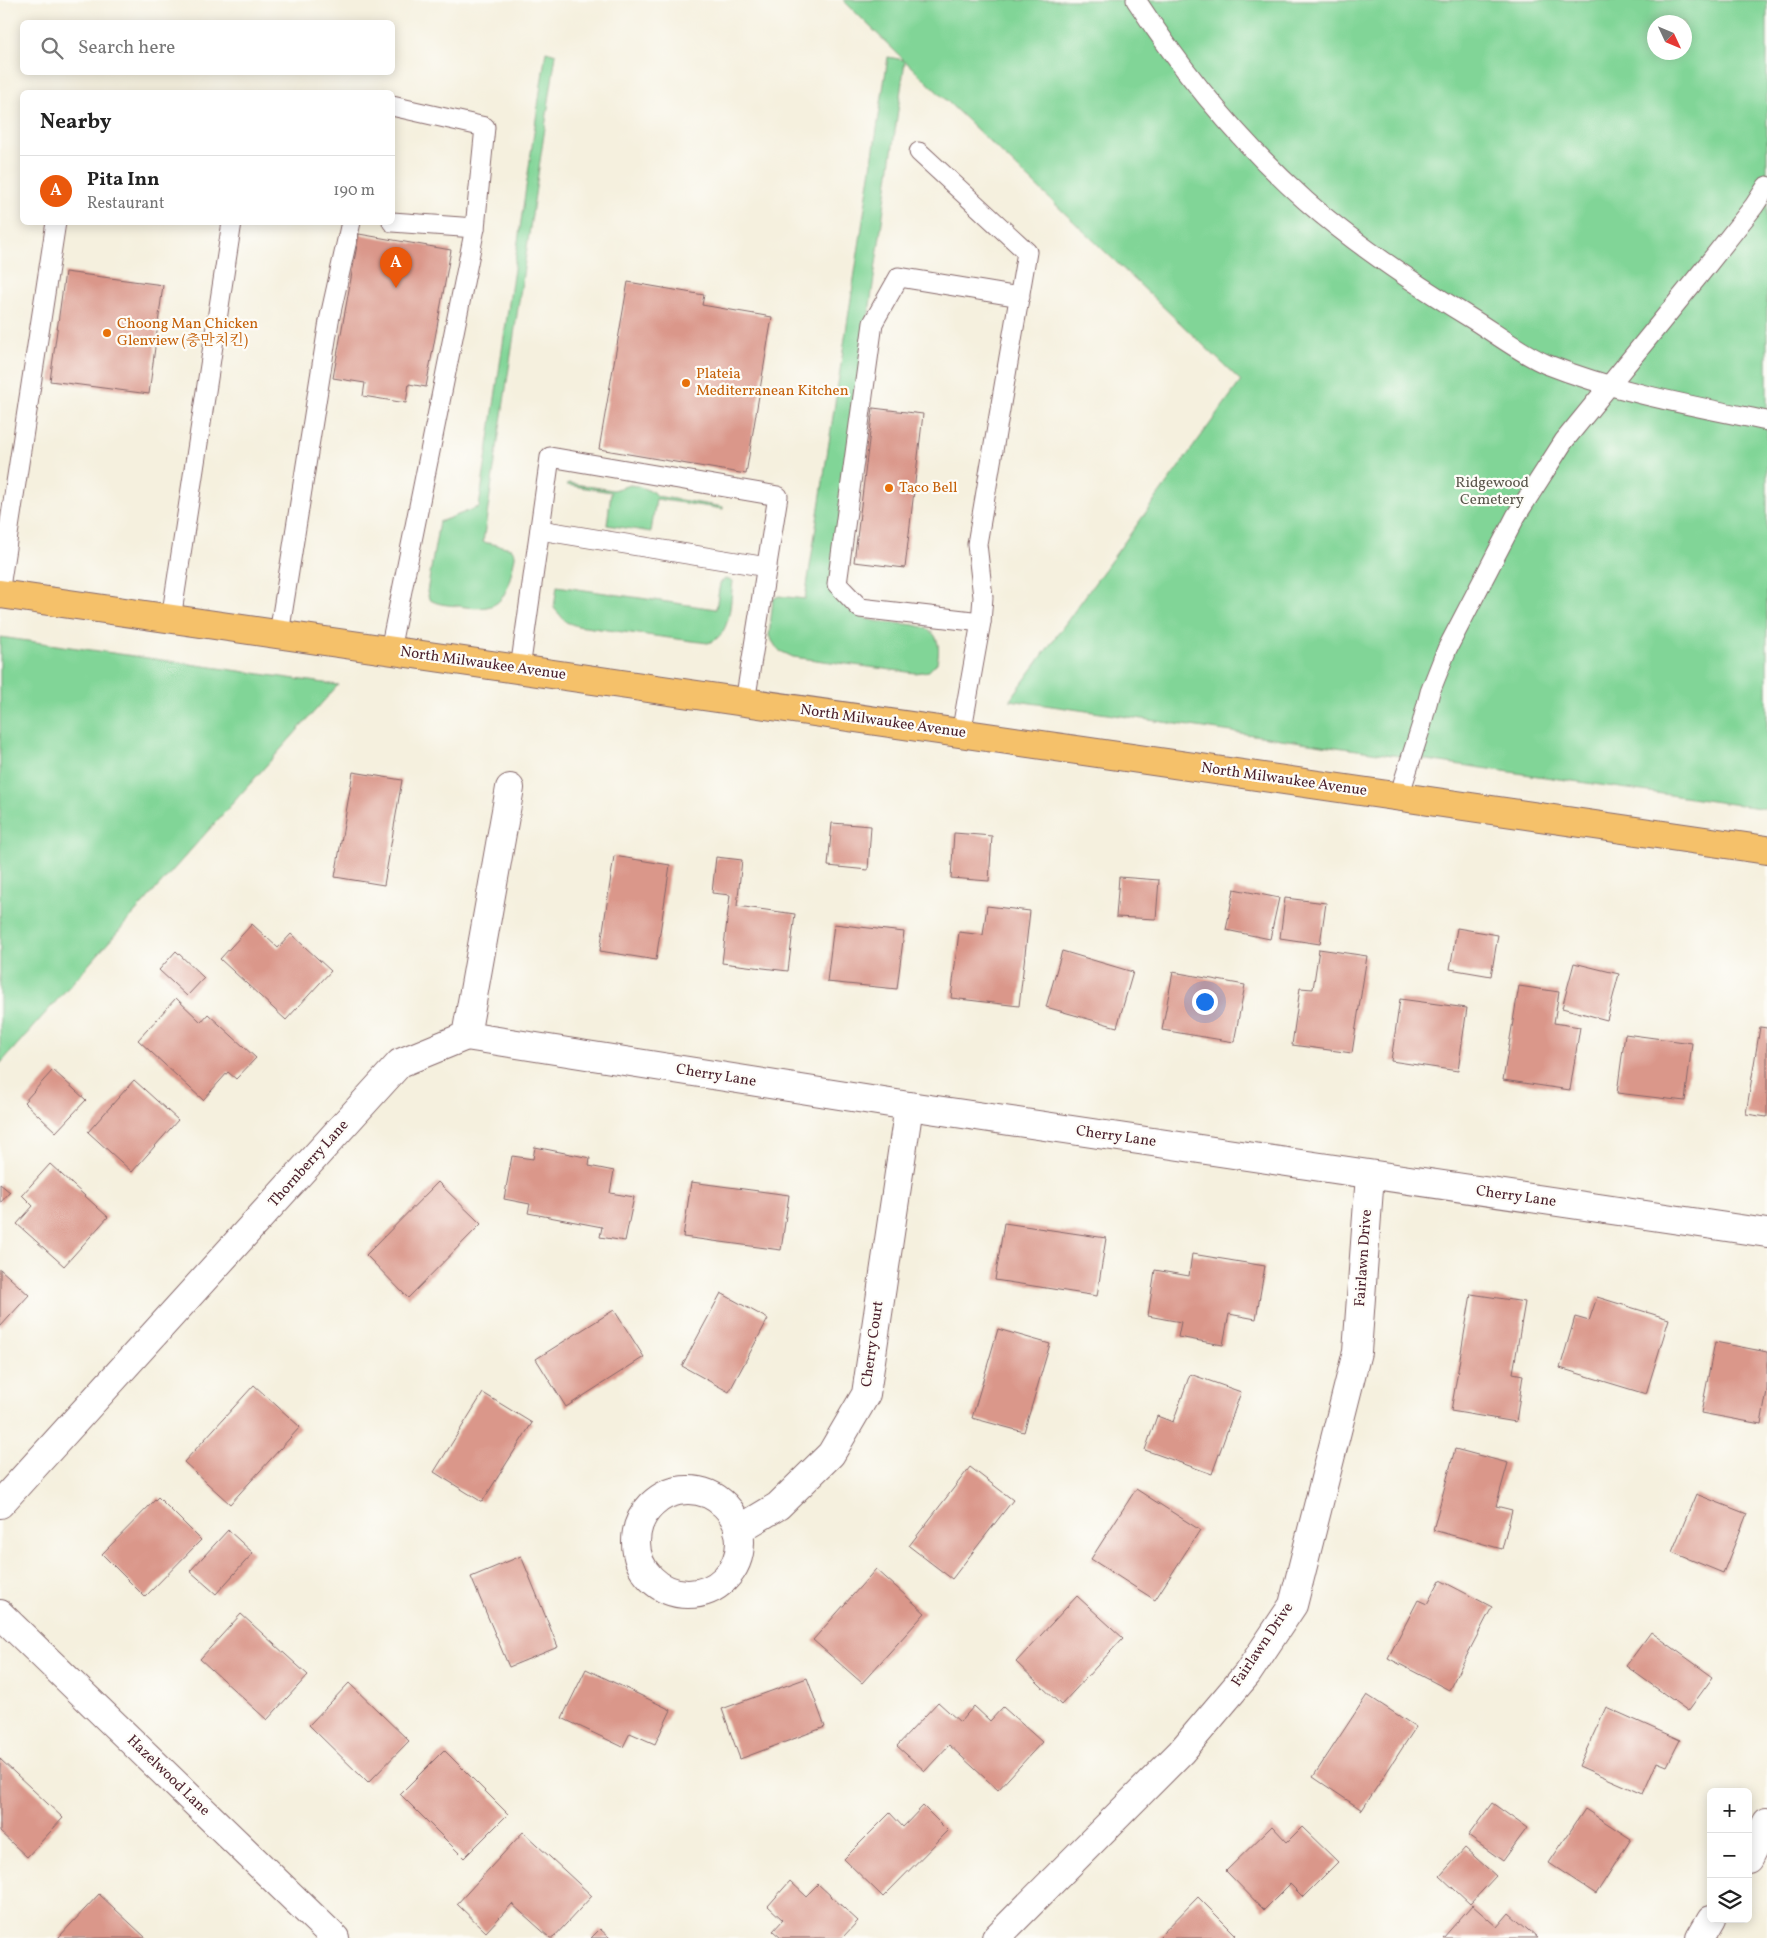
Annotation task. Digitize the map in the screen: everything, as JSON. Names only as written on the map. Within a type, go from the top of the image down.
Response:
[{"type":"main road","name":"North Milwaukee Avenue","points":[[0,594],[1767,850]]},
{"type":"street","points":[[466,1036],[510,788]]},
{"type":"street","name":"Cherry Lane","points":[[466,1036],[909,1106],[1767,1233]]},
{"type":"street","name":"Thornberry Lane","points":[[0,1504],[400,1063],[466,1036]]},
{"type":"street","name":"Cherry Court","points":[[738,1530],[778,1506],[830,1454],[866,1394],[909,1106]]},
{"type":"street","name":"Fairlawn Drive","points":[[996,1938],[1181,1752],[1247,1674],[1292,1605],[1357,1352],[1370,1175]]},
{"type":"street","name":"Hazelwood Lane","points":[[0,1614],[335,1938]]},
{"type":"street","points":[[1752,1851],[1767,1822]]},
{"type":"street","points":[[1700,1938],[1709,1923]]},
{"type":"lane","points":[[1136,0],[1187,73],[1266,163],[1314,207],[1395,269],[1545,364],[1608,384],[1696,407],[1767,421]]},
{"type":"lane","points":[[390,650],[475,228],[484,127],[395,107]]},
{"type":"lane","points":[[919,152],[1027,252],[977,544],[983,597],[981,622],[961,734]]},
{"type":"lane","points":[[1399,796],[1430,692],[1447,649],[1526,499],[1564,441],[1608,384],[1705,268],[1754,206],[1767,186]]},
{"type":"lane","points":[[395,222],[475,228]]},
{"type":"lane","points":[[0,587],[56,225]]},
{"type":"lane","points":[[171,619],[232,225]]},
{"type":"lane","points":[[280,634],[329,321],[350,225]]},
{"type":"lane","points":[[981,622],[860,608],[837,584],[873,323],[899,276],[1020,297]]},
{"type":"lane","points":[[520,669],[550,457],[778,496],[745,702]]},
{"type":"lane","points":[[540,530],[766,567]]},
{"type":"green space","name":"Ridgewood Cemetery","points":[[843,0],[1767,0],[1767,809],[1010,700],[1241,381],[905,61],[831,579],[841,602],[857,615],[876,621],[915,625],[929,630],[937,642],[937,663],[929,671],[915,673],[793,657],[778,650],[769,636],[773,599],[779,596],[805,599],[888,57],[904,60]]},
{"type":"green space","points":[[546,51],[556,54],[483,542],[511,548],[515,557],[505,592],[495,604],[474,608],[443,604],[429,599],[427,592],[439,522],[479,507]]},
{"type":"green space","points":[[568,483],[613,490],[630,485],[638,486],[653,492],[656,496],[723,507],[723,509],[656,499],[651,532],[607,525],[611,492],[567,485]]},
{"type":"green space","points":[[725,579],[733,581],[726,626],[716,639],[708,643],[577,626],[566,622],[554,608],[557,586],[716,609],[720,583]]},
{"type":"green space","points":[[0,637],[338,685],[0,1064]]},
{"type":"building","points":[[359,234],[451,250],[426,387],[409,384],[406,403],[363,396],[365,383],[333,378]]},
{"type":"building","name":"Choong Man Chicken Glenview (충만치킨)","points":[[65,272],[163,285],[149,394],[50,381]]},
{"type":"building","name":"Plateia Mediterranean Kitchen","points":[[628,282],[704,295],[702,305],[772,317],[746,474],[599,449]]},
{"type":"building","name":"Taco Bell","points":[[873,408],[923,414],[905,568],[854,562]]},
{"type":"building","points":[[353,772],[402,780],[384,885],[335,877]]},
{"type":"building","points":[[832,823],[871,826],[868,870],[828,866]]},
{"type":"building","points":[[954,833],[992,836],[989,881],[951,878]]},
{"type":"building","points":[[614,856],[670,865],[656,960],[600,951]]},
{"type":"building","points":[[716,857],[742,860],[737,906],[795,914],[788,971],[722,963],[730,895],[712,893]]},
{"type":"building","points":[[1119,877],[1159,880],[1156,919],[1116,917]]},
{"type":"building","points":[[1234,889],[1279,898],[1270,939],[1226,930]]},
{"type":"building","points":[[1285,898],[1326,903],[1320,944],[1280,938]]},
{"type":"building","points":[[987,906],[1030,911],[1019,1006],[951,998],[959,932],[983,935]]},
{"type":"building","points":[[252,924],[278,948],[291,934],[331,971],[286,1020],[220,959]]},
{"type":"building","points":[[834,924],[904,932],[897,989],[827,982]]},
{"type":"building","points":[[1457,928],[1498,935],[1491,976],[1450,969]]},
{"type":"building","points":[[1319,949],[1367,956],[1352,1053],[1292,1045],[1300,988],[1313,989]]},
{"type":"building","points":[[176,951],[204,978],[187,996],[159,970]]},
{"type":"building","points":[[1062,951],[1133,972],[1117,1027],[1046,1007]]},
{"type":"building","points":[[1574,963],[1619,974],[1607,1020],[1562,1008]]},
{"type":"building","points":[[1173,972],[1245,985],[1234,1042],[1162,1030]]},
{"type":"building","points":[[1519,986],[1559,992],[1554,1023],[1580,1027],[1570,1090],[1503,1080]]},
{"type":"building","points":[[176,998],[201,1022],[208,1014],[256,1058],[236,1079],[228,1072],[203,1100],[138,1040]]},
{"type":"building","points":[[1400,999],[1467,1008],[1458,1071],[1391,1061]]},
{"type":"building","points":[[1760,1027],[1767,1028],[1767,1117],[1746,1114]]},
{"type":"building","points":[[1625,1034],[1692,1043],[1685,1101],[1617,1093]]},
{"type":"building","points":[[53,1070],[86,1100],[56,1132],[24,1102]]},
{"type":"building","points":[[134,1080],[178,1120],[132,1172],[88,1132]]},
{"type":"building","points":[[535,1147],[590,1158],[589,1166],[614,1171],[610,1193],[634,1197],[625,1241],[600,1237],[602,1227],[528,1213],[530,1204],[504,1199],[512,1156],[533,1159]]},
{"type":"building","points":[[50,1164],[108,1217],[64,1266],[17,1224],[33,1206],[22,1195]]},
{"type":"building","points":[[438,1182],[481,1224],[408,1298],[366,1255]]},
{"type":"building","points":[[691,1182],[789,1195],[781,1250],[683,1237]]},
{"type":"building","points":[[0,1184],[10,1192],[0,1203]]},
{"type":"building","points":[[1004,1223],[1106,1238],[1097,1296],[995,1280]]},
{"type":"building","points":[[1192,1254],[1265,1266],[1256,1319],[1229,1314],[1223,1345],[1178,1337],[1181,1322],[1148,1316],[1155,1270],[1189,1276]]},
{"type":"building","points":[[0,1269],[29,1295],[0,1327]]},
{"type":"building","points":[[721,1293],[768,1319],[729,1392],[682,1366]]},
{"type":"building","points":[[1471,1294],[1525,1302],[1513,1373],[1523,1375],[1516,1422],[1451,1411]]},
{"type":"building","points":[[1597,1297],[1669,1319],[1646,1394],[1560,1368],[1575,1317],[1589,1321]]},
{"type":"building","points":[[614,1310],[644,1357],[566,1407],[536,1359]]},
{"type":"building","points":[[998,1329],[1050,1344],[1024,1432],[972,1418]]},
{"type":"building","points":[[1715,1342],[1767,1352],[1767,1391],[1761,1424],[1701,1413]]},
{"type":"building","points":[[1190,1374],[1241,1392],[1212,1474],[1145,1450],[1157,1416],[1173,1422]]},
{"type":"building","points":[[254,1385],[300,1427],[230,1504],[184,1462]]},
{"type":"building","points":[[483,1393],[532,1423],[482,1502],[434,1472]]},
{"type":"building","points":[[1455,1449],[1508,1463],[1496,1506],[1512,1510],[1502,1549],[1433,1530]]},
{"type":"building","points":[[970,1467],[1013,1500],[952,1579],[909,1546]]},
{"type":"building","points":[[1136,1489],[1200,1530],[1155,1600],[1091,1559]]},
{"type":"building","points":[[1696,1494],[1747,1514],[1723,1573],[1672,1552]]},
{"type":"building","points":[[158,1497],[201,1540],[145,1597],[102,1554]]},
{"type":"building","points":[[228,1530],[253,1553],[216,1594],[190,1571]]},
{"type":"building","points":[[521,1556],[558,1647],[509,1667],[471,1577]]},
{"type":"building","points":[[876,1569],[925,1613],[862,1683],[813,1640]]},
{"type":"building","points":[[1440,1580],[1492,1607],[1449,1690],[1388,1658],[1418,1600],[1427,1604]]},
{"type":"building","points":[[1077,1596],[1123,1638],[1061,1705],[1016,1662]]},
{"type":"building","points":[[241,1614],[308,1675],[267,1720],[200,1659]]},
{"type":"building","points":[[1651,1632],[1713,1677],[1688,1711],[1626,1666]]},
{"type":"building","points":[[586,1669],[671,1710],[655,1744],[630,1733],[623,1747],[562,1718]]},
{"type":"building","points":[[807,1678],[825,1727],[740,1759],[722,1709]]},
{"type":"building","points":[[349,1683],[409,1741],[368,1783],[309,1725]]},
{"type":"building","points":[[1367,1695],[1416,1727],[1362,1810],[1313,1777]]},
{"type":"building","points":[[938,1702],[960,1722],[974,1706],[990,1721],[1003,1707],[1042,1742],[998,1790],[949,1745],[925,1771],[897,1746]]},
{"type":"building","points":[[1606,1707],[1680,1740],[1667,1766],[1657,1762],[1643,1794],[1579,1766]]},
{"type":"building","points":[[444,1750],[508,1814],[464,1858],[400,1794]]},
{"type":"building","points":[[0,1759],[63,1818],[27,1857],[0,1832]]},
{"type":"building","points":[[1492,1803],[1527,1828],[1503,1861],[1468,1836]]},
{"type":"building","points":[[923,1806],[948,1831],[883,1897],[844,1859],[890,1813],[903,1827]]},
{"type":"building","points":[[1585,1809],[1631,1839],[1596,1894],[1549,1863]]},
{"type":"building","points":[[1272,1826],[1287,1842],[1302,1827],[1338,1862],[1303,1897],[1290,1884],[1264,1910],[1226,1871]]},
{"type":"building","points":[[523,1832],[592,1896],[553,1938],[550,1938],[512,1904],[486,1932],[457,1904]]},
{"type":"building","points":[[1465,1848],[1496,1876],[1470,1904],[1440,1876]]},
{"type":"building","points":[[790,1881],[806,1896],[818,1884],[858,1921],[842,1938],[781,1938],[773,1931],[783,1920],[768,1906]]},
{"type":"building","points":[[99,1894],[146,1938],[58,1938]]},
{"type":"building","points":[[1198,1897],[1236,1935],[1233,1938],[1158,1938]]},
{"type":"building","points":[[1472,1905],[1497,1927],[1509,1913],[1537,1938],[1443,1938]]},
{"type":"building","points":[[600,1929],[610,1938],[591,1938]]},
{"type":"place","name":"Pita Inn","points":[[396,288]]},
{"type":"place","name":"Choong Man Chicken Glenview (충만치킨)","points":[[107,333]]},
{"type":"place","name":"Plateia Mediterranean Kitchen","points":[[686,383]]},
{"type":"place","name":"Taco Bell","points":[[889,488]]}]
